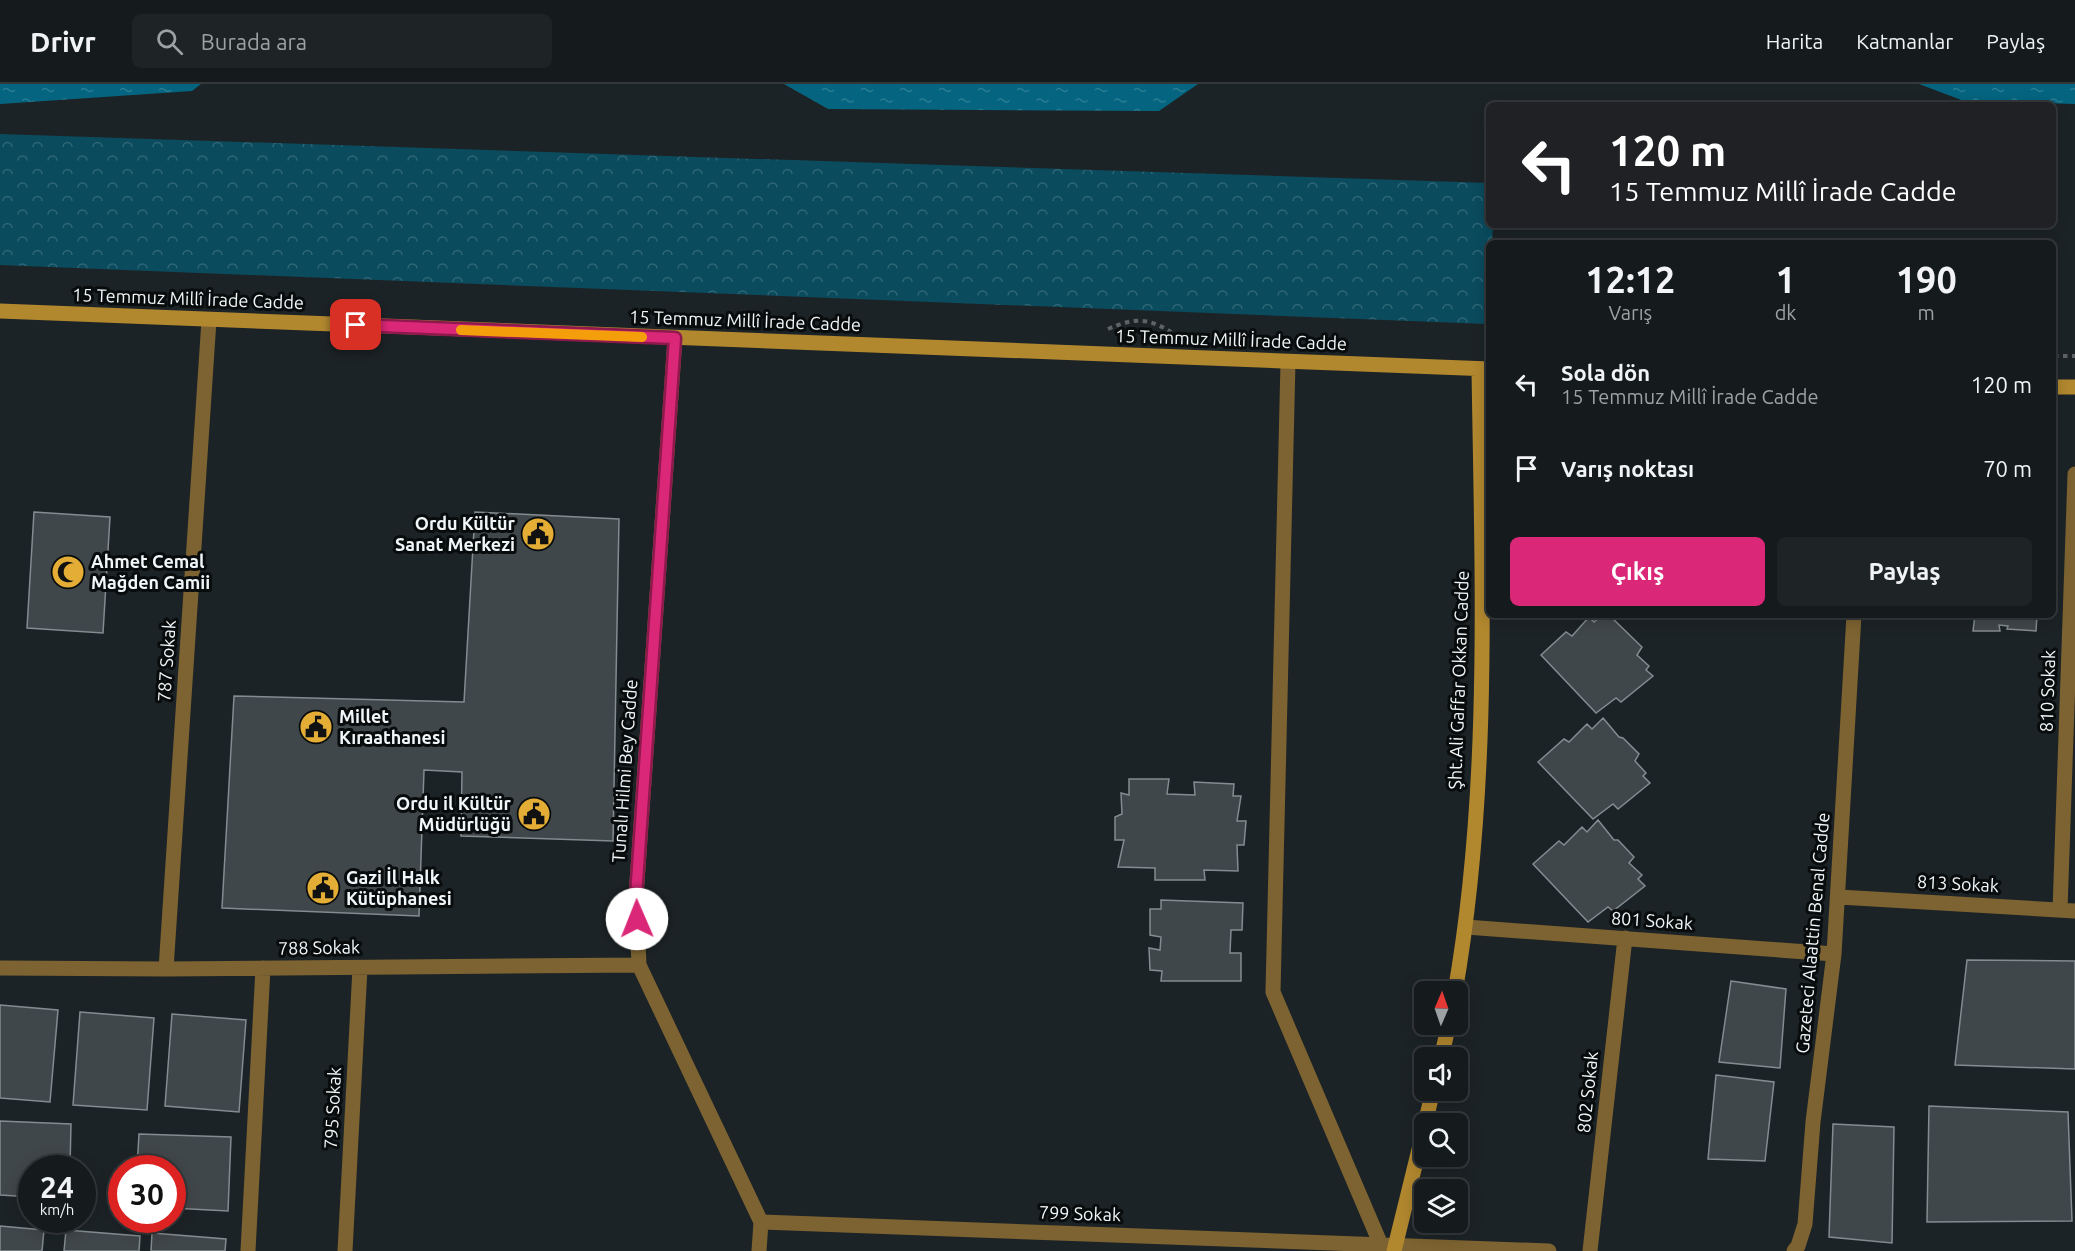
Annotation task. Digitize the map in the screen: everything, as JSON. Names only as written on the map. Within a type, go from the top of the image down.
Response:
[{"type":"main road","name":"15 Temmuz Millî İrade Cadde","points":[[0,311],[1484,369]]},
{"type":"main road","name":"Şht.Ali Gaffar Okkan Cadde","points":[[1457,981],[1466,927],[1484,646],[1484,369]]},
{"type":"main road","points":[[2056,387],[2075,387]]},
{"type":"main road","points":[[1391,1246],[1414,1163]]},
{"type":"street","name":"787 Sokak","points":[[166,969],[209,320]]},
{"type":"street","name":"Tunalı Hilmi Bey Cadde","points":[[675,338],[636,896],[639,965],[761,1222],[759,1251]]},
{"type":"street","points":[[1288,362],[1273,992],[1391,1246]]},
{"type":"street","name":"810 Sokak","points":[[2067,910],[2075,474]]},
{"type":"street","name":"Gazeteci Alaattin Benal Cadde","points":[[1794,1251],[1798,1246],[1805,1224],[1814,1122],[1834,954],[1854,618]]},
{"type":"street","name":"813 Sokak","points":[[1839,897],[2067,910]]},
{"type":"street","name":"801 Sokak","points":[[1466,927],[1834,954]]},
{"type":"street","name":"802 Sokak","points":[[1590,1251],[1625,938]]},
{"type":"street","name":"788 Sokak","points":[[0,968],[639,965]]},
{"type":"street","points":[[248,1251],[263,968]]},
{"type":"street","name":"795 Sokak","points":[[345,1251],[360,968]]},
{"type":"street","name":"799 Sokak","points":[[761,1222],[1549,1251]]},
{"type":"path","points":[[2056,356],[2075,356]]},
{"type":"green space","points":[[0,134],[1486,183],[1486,228],[1493,228],[1492,240],[1486,240],[1486,324],[0,265]]},
{"type":"water","points":[[0,84],[201,84],[192,91],[0,104]]},
{"type":"water","points":[[784,84],[1198,84],[1159,111],[828,109]]},
{"type":"water","points":[[1919,84],[2075,84],[2075,104],[1964,101]]},
{"type":"building","name":"Ahmet Cemal Mağden Camii","points":[[34,512],[110,517],[103,633],[27,628]]},
{"type":"building","points":[[475,512],[619,519],[613,841],[461,836],[462,772],[424,770],[419,916],[222,908],[234,696],[464,702]]},
{"type":"building","points":[[1588,618],[1594,622],[1599,618],[1612,618],[1642,647],[1637,655],[1649,666],[1646,670],[1653,676],[1621,702],[1616,698],[1596,713],[1541,655],[1566,632],[1572,636]]},
{"type":"building","points":[[1975,618],[2037,618],[2036,631],[2007,629],[2008,626],[1999,625],[2000,631],[1973,631]]},
{"type":"building","points":[[1603,718],[1619,737],[1623,738],[1639,754],[1635,761],[1646,773],[1643,776],[1650,783],[1618,809],[1613,804],[1593,819],[1538,762],[1564,739],[1569,742],[1587,724],[1592,729]]},
{"type":"building","points":[[1129,779],[1169,779],[1167,794],[1195,795],[1194,782],[1234,784],[1233,796],[1241,796],[1237,821],[1246,821],[1244,845],[1237,845],[1238,871],[1204,870],[1205,880],[1155,880],[1155,868],[1118,867],[1124,840],[1115,840],[1115,817],[1122,814],[1121,793],[1129,795]]},
{"type":"building","points":[[1598,820],[1614,840],[1618,840],[1634,857],[1629,863],[1642,875],[1638,879],[1645,886],[1613,911],[1608,907],[1588,922],[1533,864],[1559,841],[1564,845],[1582,827],[1587,832]]},
{"type":"building","points":[[1161,900],[1243,903],[1242,930],[1231,930],[1230,953],[1241,953],[1241,981],[1161,981],[1162,971],[1150,970],[1149,948],[1160,950],[1161,937],[1150,935],[1150,909],[1161,909]]},
{"type":"building","points":[[1967,960],[2075,961],[2075,1069],[1955,1065]]},
{"type":"building","points":[[1731,981],[1786,989],[1780,1068],[1719,1062]]},
{"type":"building","points":[[0,1005],[58,1010],[50,1102],[0,1098]]},
{"type":"building","points":[[80,1012],[154,1018],[147,1110],[73,1105]]},
{"type":"building","points":[[172,1014],[246,1020],[239,1112],[165,1106]]},
{"type":"building","points":[[1716,1075],[1774,1082],[1765,1161],[1708,1159]]},
{"type":"building","points":[[1929,1106],[2068,1112],[2072,1221],[1927,1222]]},
{"type":"building","points":[[0,1121],[71,1124],[70,1155],[18,1155],[18,1196],[0,1195]]},
{"type":"building","points":[[1833,1124],[1894,1127],[1892,1243],[1829,1237]]},
{"type":"building","points":[[139,1134],[231,1137],[228,1211],[186,1209],[186,1155],[138,1155]]},
{"type":"building","points":[[0,1226],[18,1228],[18,1233],[44,1233],[42,1251],[0,1251]]},
{"type":"building","points":[[66,1233],[140,1236],[139,1251],[64,1251]]},
{"type":"building","points":[[152,1233],[226,1239],[225,1251],[151,1251]]},
{"type":"slow traffic","points":[[461,330],[642,337]]},
{"type":"place","name":"Ordu Kültür Sanat Merkezi","points":[[538,534]]},
{"type":"place","name":"Ahmet Cemal Mağden Camii","points":[[68,572]]},
{"type":"place","name":"Millet Kıraathanesi","points":[[316,727]]},
{"type":"place","name":"Ordu il Kültür Müdürlüğü","points":[[534,814]]},
{"type":"place","name":"Gazi İl Halk Kütüphanesi","points":[[323,888]]},
{"type":"route","points":[[356,325],[675,338],[636,896],[637,919]]}]
